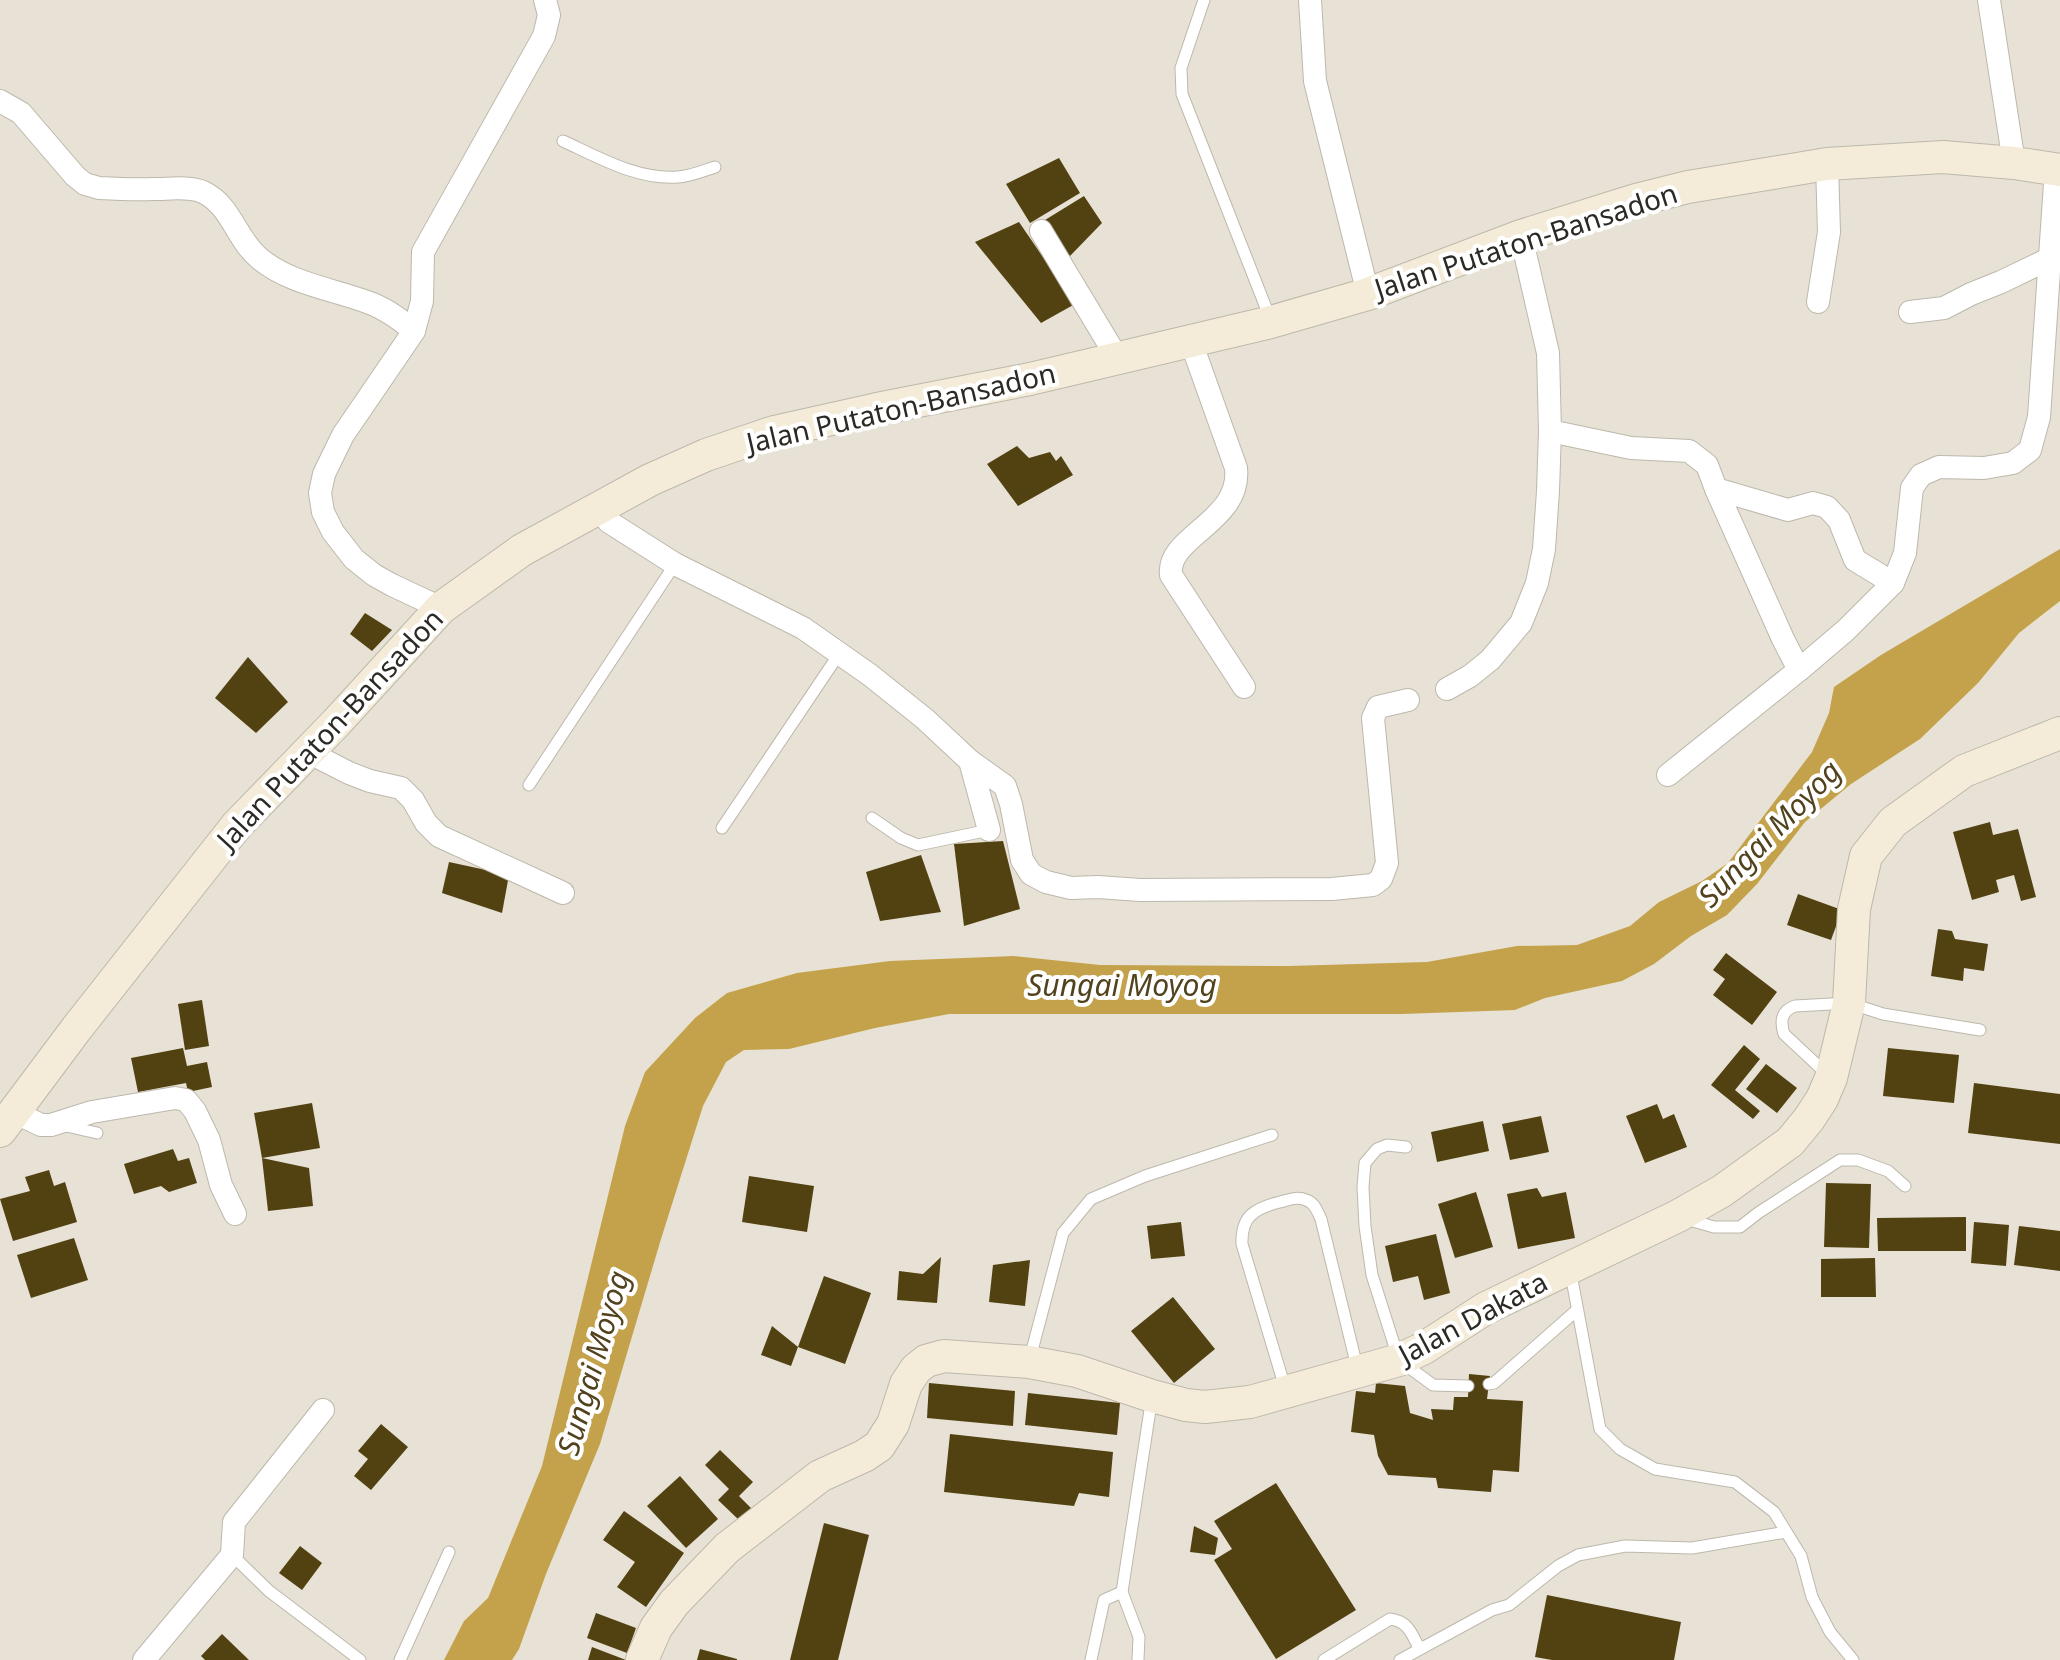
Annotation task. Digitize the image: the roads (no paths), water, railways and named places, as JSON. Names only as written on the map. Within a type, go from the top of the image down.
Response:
[{"type":"street","points":[[441,608],[374,575],[354,559],[333,532],[323,512],[320,493],[324,474],[343,435],[414,331],[422,301],[423,252],[544,36],[549,15],[545,0]]},
{"type":"street","points":[[1310,0],[1315,81],[1368,294]]},
{"type":"street","points":[[1989,0],[2014,163]]},
{"type":"street","points":[[0,101],[21,113],[85,184],[99,188],[186,189],[205,193],[222,207],[245,245],[274,269],[370,303],[394,315],[414,331]]},
{"type":"street","name":"Jalan Putaton-Bansadon","points":[[7,1122],[237,825],[441,608],[522,550],[650,480],[692,461],[774,432],[1030,379],[1271,322],[1368,294],[1521,236],[1688,187],[1827,164],[1943,157],[2058,169]]},
{"type":"street","points":[[1818,302],[1829,232],[1827,164]]},
{"type":"street","points":[[1668,775],[1846,630],[1893,583],[1905,553],[1912,488],[1921,475],[1939,467],[1984,468],[2013,463],[2030,450],[2039,417],[2058,169]]},
{"type":"street","points":[[1041,231],[1118,359]]},
{"type":"street","points":[[1447,689],[1490,660],[1521,623],[1537,583],[1544,549],[1550,431],[1548,353],[1521,236]]},
{"type":"street","points":[[1910,312],[1944,308],[2051,258]]},
{"type":"street","points":[[1191,342],[1237,478],[1235,489],[1220,512],[1174,556],[1171,575],[1244,687]]},
{"type":"street","points":[[1550,431],[1631,448],[1689,451],[1707,465],[1799,670]]},
{"type":"street","points":[[1716,489],[1788,510],[1813,503],[1827,507],[1839,520],[1855,560],[1893,583]]},
{"type":"street","points":[[599,509],[609,522],[675,564],[803,628],[925,719],[970,761],[1005,786],[1016,823],[1022,860],[1031,874],[1046,882],[1071,888],[1332,889],[1373,885],[1381,879],[1387,863],[1373,718],[1378,707],[1408,700]]},
{"type":"street","name":"Jalan Dakata","points":[[642,1660],[656,1628],[674,1603],[727,1548],[820,1476],[879,1446],[893,1424],[906,1384],[926,1361],[944,1356],[1029,1362],[1077,1371],[1170,1402],[1205,1407],[1250,1402],[1399,1360],[1424,1348],[1486,1308],[1678,1216],[1722,1191],[1790,1142],[1822,1099],[1831,1078],[1849,1003],[1854,909],[1866,856],[1893,822],[1964,771],[2060,733]]},
{"type":"street","points":[[308,752],[349,773],[401,788],[439,836],[563,893]]},
{"type":"street","points":[[970,761],[989,830]]},
{"type":"street","points":[[7,1122],[58,1124],[92,1112],[175,1098],[186,1100],[209,1140],[221,1185],[235,1214]]},
{"type":"street","points":[[144,1660],[232,1555],[234,1522],[323,1410]]},
{"type":"lane","points":[[1204,0],[1181,68],[1182,94],[1271,322]]},
{"type":"lane","points":[[563,141],[648,176],[677,177],[715,167]]},
{"type":"lane","points":[[529,785],[675,564]]},
{"type":"lane","points":[[722,828],[839,654]]},
{"type":"lane","points":[[872,818],[901,838],[918,845],[989,830]]},
{"type":"lane","points":[[1831,1078],[1784,1034],[1782,1017],[1788,1009],[1849,1003],[1883,1014],[1980,1030]]},
{"type":"lane","points":[[58,1124],[97,1133]]},
{"type":"lane","points":[[1029,1362],[1063,1233],[1083,1206],[1103,1193],[1145,1176],[1272,1135]]},
{"type":"lane","points":[[1406,1147],[1387,1145],[1377,1149],[1365,1163],[1365,1226],[1372,1275],[1399,1360],[1433,1385],[1468,1386]]},
{"type":"lane","points":[[1678,1216],[1714,1227],[1740,1227],[1840,1160],[1858,1160],[1888,1171],[1905,1186]]},
{"type":"lane","points":[[1286,1392],[1242,1244],[1241,1231],[1245,1222],[1254,1211],[1269,1205],[1298,1197],[1315,1206],[1321,1219],[1359,1371]]},
{"type":"lane","points":[[1570,1267],[1600,1429],[1620,1449],[1655,1469],[1735,1482],[1774,1512],[1801,1556],[1812,1597],[1830,1632],[1853,1660]]},
{"type":"lane","points":[[1489,1384],[1494,1383],[1577,1310]]},
{"type":"lane","points":[[1138,1660],[1139,1637],[1122,1592],[1152,1396]]},
{"type":"lane","points":[[1400,1660],[1492,1610],[1509,1605],[1558,1566],[1578,1555],[1625,1546],[1692,1548],[1786,1532]]},
{"type":"lane","points":[[400,1660],[449,1552]]},
{"type":"lane","points":[[232,1555],[269,1591],[360,1660]]},
{"type":"lane","points":[[1091,1660],[1104,1600],[1122,1592]]},
{"type":"lane","points":[[1324,1660],[1390,1619],[1406,1624],[1419,1648]]},
{"type":"water","name":"Sungai Moyog","points":[[2060,549],[2060,601],[2019,633],[1978,683],[1920,739],[1851,784],[1805,822],[1757,884],[1727,915],[1691,936],[1654,964],[1622,981],[1545,998],[1515,1010],[1402,1014],[949,1014],[789,1049],[744,1050],[726,1062],[703,1106],[600,1444],[546,1574],[519,1649],[512,1660],[444,1660],[464,1621],[488,1598],[542,1466],[625,1126],[645,1072],[695,1018],[727,993],[797,973],[890,961],[1014,956],[1100,965],[1289,966],[1427,962],[1517,946],[1577,945],[1630,926],[1659,902],[1702,881],[1728,863],[1812,752],[1829,713],[1834,687],[1881,655]]}]
